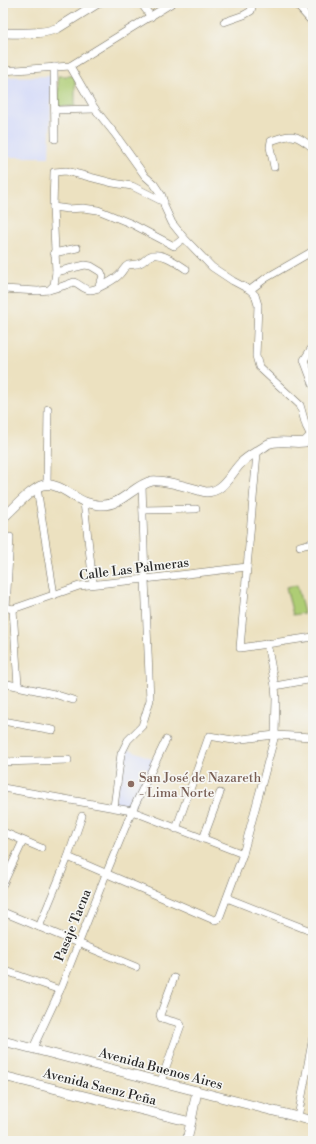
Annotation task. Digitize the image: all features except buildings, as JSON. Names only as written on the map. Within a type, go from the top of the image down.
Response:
[{"type":"main road","points":[[3,33],[35,33],[58,28],[98,3]]},
{"type":"main road","points":[[3,518],[37,488],[47,484],[58,488],[84,502],[101,505],[111,504],[142,485],[153,481],[171,483],[206,492],[212,492],[220,489],[242,462],[272,442],[304,442],[312,434]]},
{"type":"main road","name":"Avenida Buenos Aires","points":[[3,1040],[313,1120]]},
{"type":"main road","name":"Avenida Saenz Peña","points":[[3,1076],[191,1122]]},
{"type":"main road","points":[[187,1141],[198,1091]]},
{"type":"street","points":[[141,3],[150,17]]},
{"type":"street","points":[[3,71],[70,66],[172,3]]},
{"type":"street","points":[[224,22],[251,11],[253,3]]},
{"type":"street","points":[[295,3],[312,20]]},
{"type":"street","points":[[70,66],[95,109],[145,176],[154,184],[162,196],[172,223],[184,238],[212,267],[250,290],[255,295],[258,305],[256,356],[259,368],[300,405],[306,426],[312,434]]},
{"type":"street","points":[[54,67],[55,139]]},
{"type":"street","points":[[55,110],[95,109]]},
{"type":"street","points":[[274,167],[270,147],[271,141],[282,137],[292,136],[301,138],[313,148]]},
{"type":"street","points":[[49,290],[54,285],[56,272],[53,207],[54,172],[66,171],[113,183],[132,186],[164,202]]},
{"type":"street","points":[[53,207],[98,210],[132,224],[174,246],[184,238]]},
{"type":"street","points":[[54,253],[77,248]]},
{"type":"street","points":[[250,290],[266,278],[313,250]]},
{"type":"street","points":[[3,289],[38,291],[49,290],[74,282],[91,290],[98,288],[119,275],[128,265],[141,263],[149,256],[155,255],[161,256],[186,269]]},
{"type":"street","points":[[56,272],[85,265],[91,266],[101,272],[103,277],[98,288]]},
{"type":"street","points":[[313,346],[304,360],[313,384]]},
{"type":"street","points":[[47,484],[48,409]]},
{"type":"street","points":[[257,453],[240,648],[313,637]]},
{"type":"street","points":[[114,807],[121,754],[128,740],[142,726],[150,700],[142,485]]},
{"type":"street","points":[[37,488],[54,595]]},
{"type":"street","points":[[84,502],[93,584]]},
{"type":"street","points":[[143,510],[196,509]]},
{"type":"street","points":[[10,537],[8,608],[18,686]]},
{"type":"street","points":[[300,546],[313,543]]},
{"type":"street","name":"Calle Las Palmeras","points":[[8,608],[79,586],[247,566]]},
{"type":"street","points":[[68,857],[214,920],[218,919],[243,854],[275,735],[276,699],[267,643]]},
{"type":"street","points":[[274,686],[313,679]]},
{"type":"street","points":[[3,683],[54,694],[73,700]]},
{"type":"street","points":[[3,721],[53,730]]},
{"type":"street","points":[[176,829],[209,736],[233,740],[275,735],[313,737]]},
{"type":"street","name":"Pasaje Tacna","points":[[33,1048],[60,990],[132,811],[166,740]]},
{"type":"street","points":[[3,762],[68,760]]},
{"type":"street","points":[[3,788],[132,811],[243,854]]},
{"type":"street","points":[[203,839],[220,792]]},
{"type":"street","points":[[39,927],[68,857],[82,816]]},
{"type":"street","points":[[3,832],[41,848]]},
{"type":"street","points":[[3,884],[23,841]]},
{"type":"street","points":[[226,898],[313,932]]},
{"type":"street","points":[[3,912],[136,967]]},
{"type":"street","points":[[3,970],[60,990]]},
{"type":"street","points":[[161,1081],[181,1025],[179,1023],[161,1018],[160,1015],[174,978]]},
{"type":"street","points":[[298,1117],[313,1037]]},
{"type":"shaded area","points":[[52,76],[49,157],[3,157],[3,77]]},
{"type":"shaded area","name":"San José de Nazareth - Lima Norte","points":[[124,747],[155,760],[132,811],[114,807]]},
{"type":"green space","points":[[58,76],[75,76],[75,106],[59,107]]},
{"type":"green space","points":[[297,585],[304,613],[293,615],[286,587]]},
{"type":"place","name":"San José de Nazareth - Lima Norte","points":[[131,784]]}]
